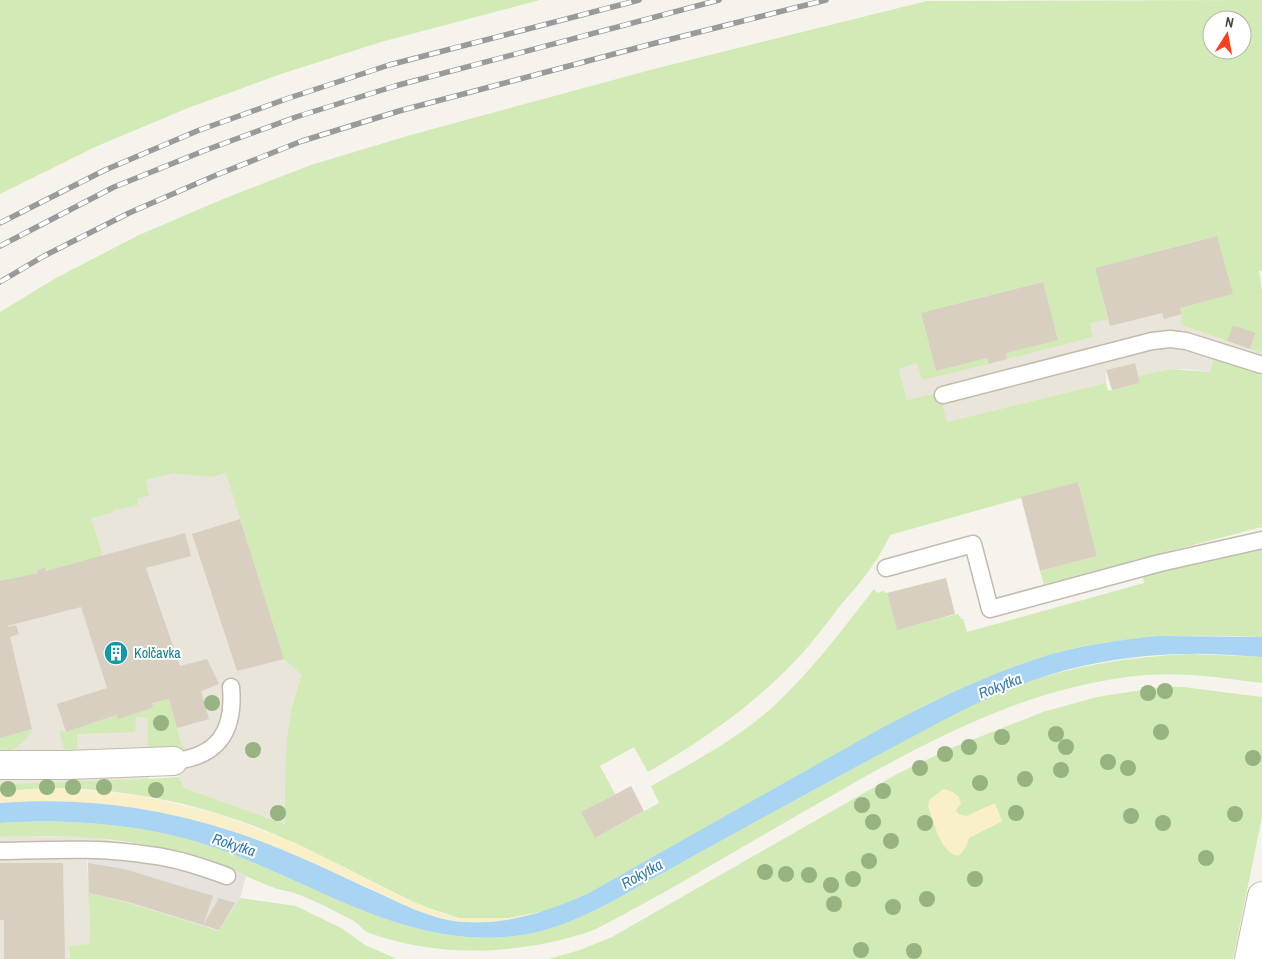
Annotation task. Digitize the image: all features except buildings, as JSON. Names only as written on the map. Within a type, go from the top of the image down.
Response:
[{"type":"street","points":[[0,765],[67,765],[173,761]]},
{"type":"street","points":[[1249,959],[1262,896]]},
{"type":"lane","points":[[943,395],[1170,338],[1203,345],[1262,365]]},
{"type":"lane","points":[[886,568],[973,544],[990,609],[1160,563],[1262,540]]},
{"type":"lane","points":[[173,761],[185,760],[204,754],[216,745],[226,730],[231,716],[233,704],[231,687]]},
{"type":"lane","points":[[0,851],[80,850],[150,854],[193,864],[227,876]]},
{"type":"shaded area","points":[[1217,236],[1233,294],[1181,308],[1184,326],[1262,353],[1259,374],[1214,358],[1210,372],[1170,369],[1138,376],[1135,363],[1106,370],[1106,383],[947,422],[907,400],[899,368],[917,363],[923,380],[987,358],[936,371],[921,313],[1043,282],[1058,340],[1029,353],[1093,337],[1090,323],[1108,318],[1095,268]]},
{"type":"shaded area","points":[[212,388],[323,631],[298,685],[293,701],[286,755],[285,824],[184,788],[173,762],[147,779],[0,784],[0,420]]},
{"type":"shaded area","points":[[0,837],[86,837],[90,923],[89,945],[69,946],[70,959],[0,959]]},
{"type":"shaded area","points":[[86,837],[159,847],[216,862],[246,876],[240,898],[220,931],[129,903],[88,893]]},
{"type":"green space","points":[[0,0],[540,0],[381,42],[281,74],[188,108],[95,147],[0,194]]},
{"type":"green space","points":[[1262,0],[1262,270],[1259,271],[1262,291],[1262,353],[1250,349],[1256,334],[1234,325],[1227,341],[1184,326],[1181,322],[1182,314],[1180,308],[1232,294],[1217,236],[1095,268],[1108,319],[1090,323],[1093,337],[1007,359],[1006,353],[1058,339],[1042,282],[921,313],[936,371],[987,358],[989,364],[922,380],[917,363],[899,369],[907,400],[939,393],[947,422],[1106,383],[1108,391],[1140,383],[1138,376],[1170,369],[1210,372],[1214,358],[1262,375],[1262,527],[1044,584],[1040,571],[1097,556],[1078,482],[890,535],[868,572],[806,649],[761,694],[707,735],[648,772],[634,747],[600,766],[615,794],[582,812],[595,838],[659,803],[651,786],[700,759],[731,739],[775,705],[789,692],[839,634],[874,589],[877,593],[883,591],[887,593],[897,629],[958,614],[963,619],[967,632],[1144,583],[1142,573],[1251,549],[1262,549],[1262,637],[1175,636],[1117,641],[1089,645],[1019,665],[924,706],[587,894],[550,910],[509,918],[459,918],[422,906],[328,859],[268,832],[211,811],[152,797],[91,790],[53,788],[0,791],[0,784],[179,777],[184,788],[285,824],[285,767],[288,730],[291,711],[302,675],[284,659],[226,473],[211,477],[173,473],[146,480],[149,496],[137,498],[138,505],[114,510],[114,512],[91,518],[102,553],[100,557],[46,571],[45,567],[37,569],[38,573],[0,581],[0,312],[56,278],[139,235],[223,199],[311,165],[407,136],[654,69],[927,1]]},
{"type":"green space","points":[[1191,654],[1262,657],[1262,683],[1189,675],[1145,675],[1102,681],[1060,691],[1019,704],[938,738],[900,758],[681,883],[594,930],[538,945],[480,951],[422,947],[394,941],[367,932],[352,920],[311,900],[272,887],[212,861],[192,855],[133,842],[67,836],[0,837],[0,823],[28,822],[86,823],[172,835],[227,852],[338,900],[413,927],[452,935],[492,938],[533,933],[564,924],[613,901],[938,722],[995,694],[1049,675],[1077,668],[1134,659]]},
{"type":"green space","points":[[1161,687],[1183,687],[1262,697],[1262,817],[1233,959],[548,959],[580,950],[612,937],[897,774],[949,749],[1043,712],[1097,697]]},
{"type":"green space","points":[[169,699],[181,743],[187,752],[148,756],[148,718],[136,717],[135,732],[77,734],[77,753],[65,752],[59,731],[66,732],[116,715],[118,719],[153,708],[152,703]]},
{"type":"green space","points":[[32,729],[27,738],[19,745],[0,755],[0,738]]},
{"type":"green space","points":[[88,893],[129,903],[219,931],[240,898],[296,906],[343,929],[365,945],[397,959],[70,959],[69,946],[89,944]]},
{"type":"sand","points":[[60,788],[136,795],[215,813],[296,843],[402,897],[443,914],[459,918],[509,918],[550,910],[494,922],[471,923],[447,920],[411,907],[280,849],[200,822],[144,809],[115,805],[58,801],[0,803],[0,791]]},
{"type":"sand","points":[[943,789],[952,792],[959,798],[961,804],[956,810],[958,814],[966,816],[995,803],[1002,821],[969,838],[966,847],[959,856],[947,850],[935,828],[928,806],[929,800]]},
{"type":"water","name":"Rokytka","points":[[1160,636],[1262,637],[1262,657],[1172,654],[1137,657],[1083,666],[1026,683],[980,702],[936,724],[774,811],[604,906],[564,924],[533,933],[492,938],[452,935],[413,927],[338,900],[227,852],[172,835],[115,825],[57,822],[0,823],[0,803],[58,801],[144,809],[200,822],[264,842],[438,918],[463,922],[511,919],[542,912],[587,894],[880,729],[974,683],[1048,655],[1079,647]]},
{"type":"railway","points":[[0,223],[105,170],[197,131],[289,98],[389,65],[639,0]]},
{"type":"railway","points":[[0,246],[114,187],[206,150],[296,117],[395,86],[719,0]]},
{"type":"railway","points":[[0,282],[44,256],[129,213],[302,141],[399,111],[826,0]]},
{"type":"place","name":"Kolčavka","points":[[116,653]]}]
